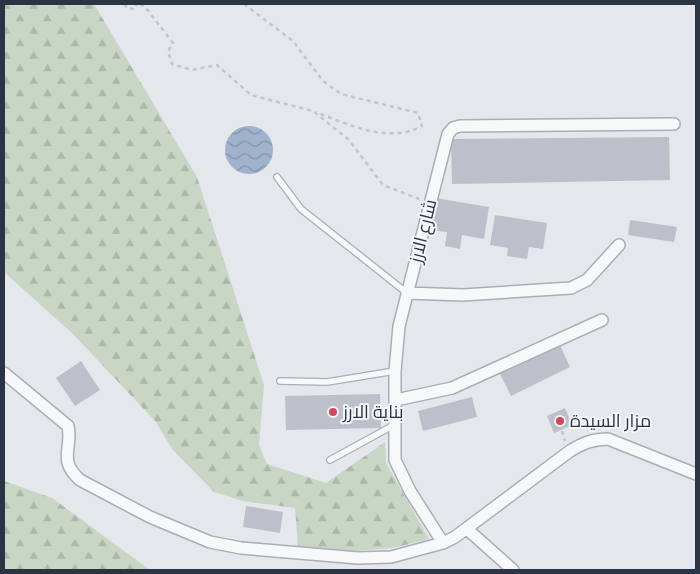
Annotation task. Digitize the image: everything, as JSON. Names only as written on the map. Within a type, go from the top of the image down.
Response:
[{"type":"street","name":"شارع الارز","points":[[443,543],[398,469],[395,460],[395,371],[399,326],[448,134],[454,128],[460,126],[674,124]]},
{"type":"street","points":[[407,293],[463,295],[571,288],[587,280],[620,245]]},
{"type":"street","points":[[396,400],[452,388],[602,320]]},
{"type":"street","points":[[4,373],[68,426],[66,455],[69,466],[75,475],[92,486],[188,534],[241,548],[358,558],[391,557],[443,543],[467,529],[586,441],[608,439],[696,474]]},
{"type":"street","points":[[467,529],[513,570]]},
{"type":"lane","points":[[277,177],[301,209],[407,293]]},
{"type":"lane","points":[[280,381],[327,382],[395,371]]},
{"type":"lane","points":[[330,460],[396,424]]},
{"type":"path","points":[[124,4],[127,8],[135,9],[138,4],[146,8],[173,43],[168,51],[172,64],[192,70],[216,66],[251,94],[313,111],[362,130],[410,132],[422,126],[418,113],[341,94],[323,81],[293,41],[244,4]]},
{"type":"path","points":[[313,111],[348,139],[383,185],[430,203]]},
{"type":"green space","points":[[4,4],[94,4],[197,177],[264,385],[259,445],[267,464],[326,483],[385,442],[386,463],[429,539],[393,548],[355,551],[298,546],[295,508],[243,501],[214,492],[172,449],[156,422],[73,334],[4,272]]},
{"type":"green space","points":[[4,481],[52,498],[150,570],[4,570]]},
{"type":"water","points":[[244,126],[254,126],[263,130],[269,136],[273,150],[269,164],[263,170],[254,174],[244,174],[235,170],[229,164],[225,155],[225,145],[229,136],[235,130]]},
{"type":"building","points":[[669,137],[670,180],[452,184],[451,139]]},
{"type":"building","points":[[435,198],[489,207],[484,239],[462,235],[460,249],[445,246],[447,232],[430,230]]},
{"type":"building","points":[[495,215],[547,223],[543,249],[529,247],[527,259],[507,256],[508,248],[490,245]]},
{"type":"building","points":[[630,220],[677,227],[674,242],[628,235]]},
{"type":"building","points":[[559,343],[570,367],[511,396],[499,372]]},
{"type":"building","points":[[81,361],[100,390],[75,406],[56,378]]},
{"type":"building","name":"بناية الارز","points":[[380,394],[381,428],[286,430],[285,396]]},
{"type":"building","points":[[472,397],[477,417],[423,431],[418,411]]},
{"type":"building","name":"مزار السيدة","points":[[565,408],[572,425],[554,433],[547,416]]},
{"type":"building","points":[[246,506],[283,512],[280,533],[243,527]]},
{"type":"place","name":"بناية الارز","points":[[333,412]]},
{"type":"place","name":"مزار السيدة","points":[[560,421]]}]
